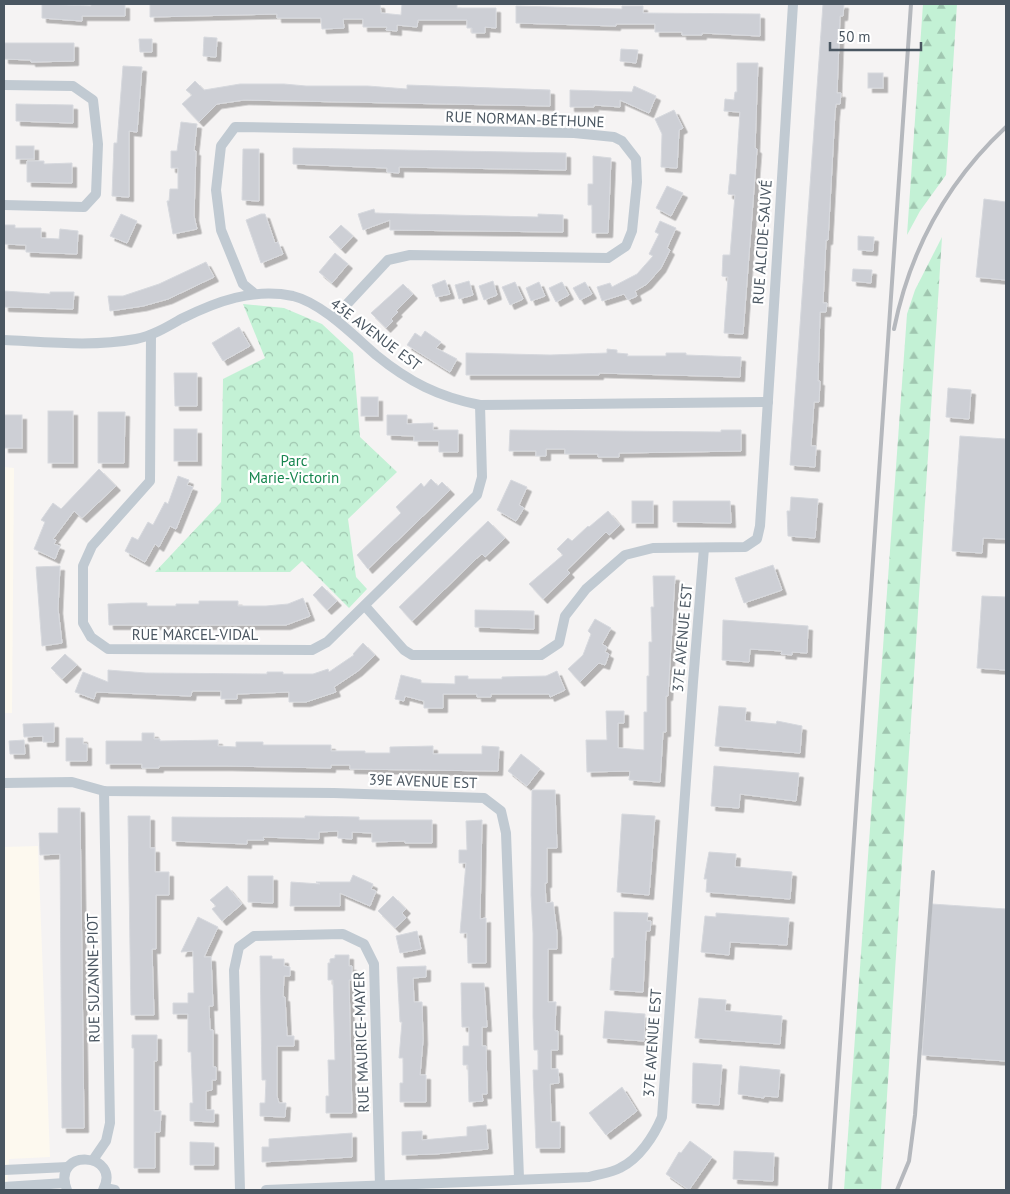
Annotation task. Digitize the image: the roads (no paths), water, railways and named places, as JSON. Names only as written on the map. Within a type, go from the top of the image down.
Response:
[{"type":"street","name":"RUE ALCIDE-SAUVÉ","points":[[704,548],[745,547],[757,540],[760,526],[793,4]]},
{"type":"street","points":[[4,85],[73,86],[93,100],[98,144],[96,194],[84,207],[4,205]]},
{"type":"street","name":"RUE NORMAN-BÉTHUNE","points":[[254,293],[243,284],[221,230],[216,190],[221,146],[236,126],[574,133],[614,137],[622,141],[636,159],[637,182],[632,231],[626,246],[608,258],[410,255],[388,260],[334,318]]},
{"type":"street","name":"43E AVENUE EST","points":[[4,340],[84,343],[135,339],[151,335],[224,300],[264,292],[296,297],[334,318],[411,381],[449,399],[480,405],[768,402]]},
{"type":"street","name":"RUE MARCEL-VIDAL","points":[[151,335],[150,481],[92,546],[83,566],[83,623],[91,637],[108,648],[312,650],[327,642],[477,495],[482,477],[480,405]]},
{"type":"street","points":[[364,606],[404,650],[412,655],[540,655],[560,643],[565,616],[586,589],[625,555],[653,548],[704,548]]},
{"type":"street","name":"37E AVENUE EST","points":[[266,1190],[519,1178],[589,1177],[620,1168],[639,1153],[650,1140],[662,1117],[704,548]]},
{"type":"street","name":"39E AVENUE EST","points":[[4,783],[72,782],[104,791],[334,793],[484,798],[501,811],[506,833],[519,1178]]},
{"type":"street","name":"RUE SUZANNE-PIOT","points":[[93,1160],[106,1141],[110,1123],[104,791]]},
{"type":"street","name":"RUE MAURICE-MAYER","points":[[240,1190],[234,970],[238,948],[254,936],[343,934],[364,944],[374,964],[380,1186]]},
{"type":"street","points":[[4,1170],[68,1167],[84,1158],[100,1164],[105,1172],[108,1189]]},
{"type":"street","points":[[4,1187],[66,1186],[68,1167]]},
{"type":"railway","points":[[830,1190],[911,4]]},
{"type":"railway","points":[[894,329],[910,272],[934,219],[966,171],[1006,127]]},
{"type":"railway","points":[[897,1190],[909,1161],[915,1115],[933,872]]},
{"type":"park label","name":"Parc Marie-Victorin","points":[[294,468]]}]
